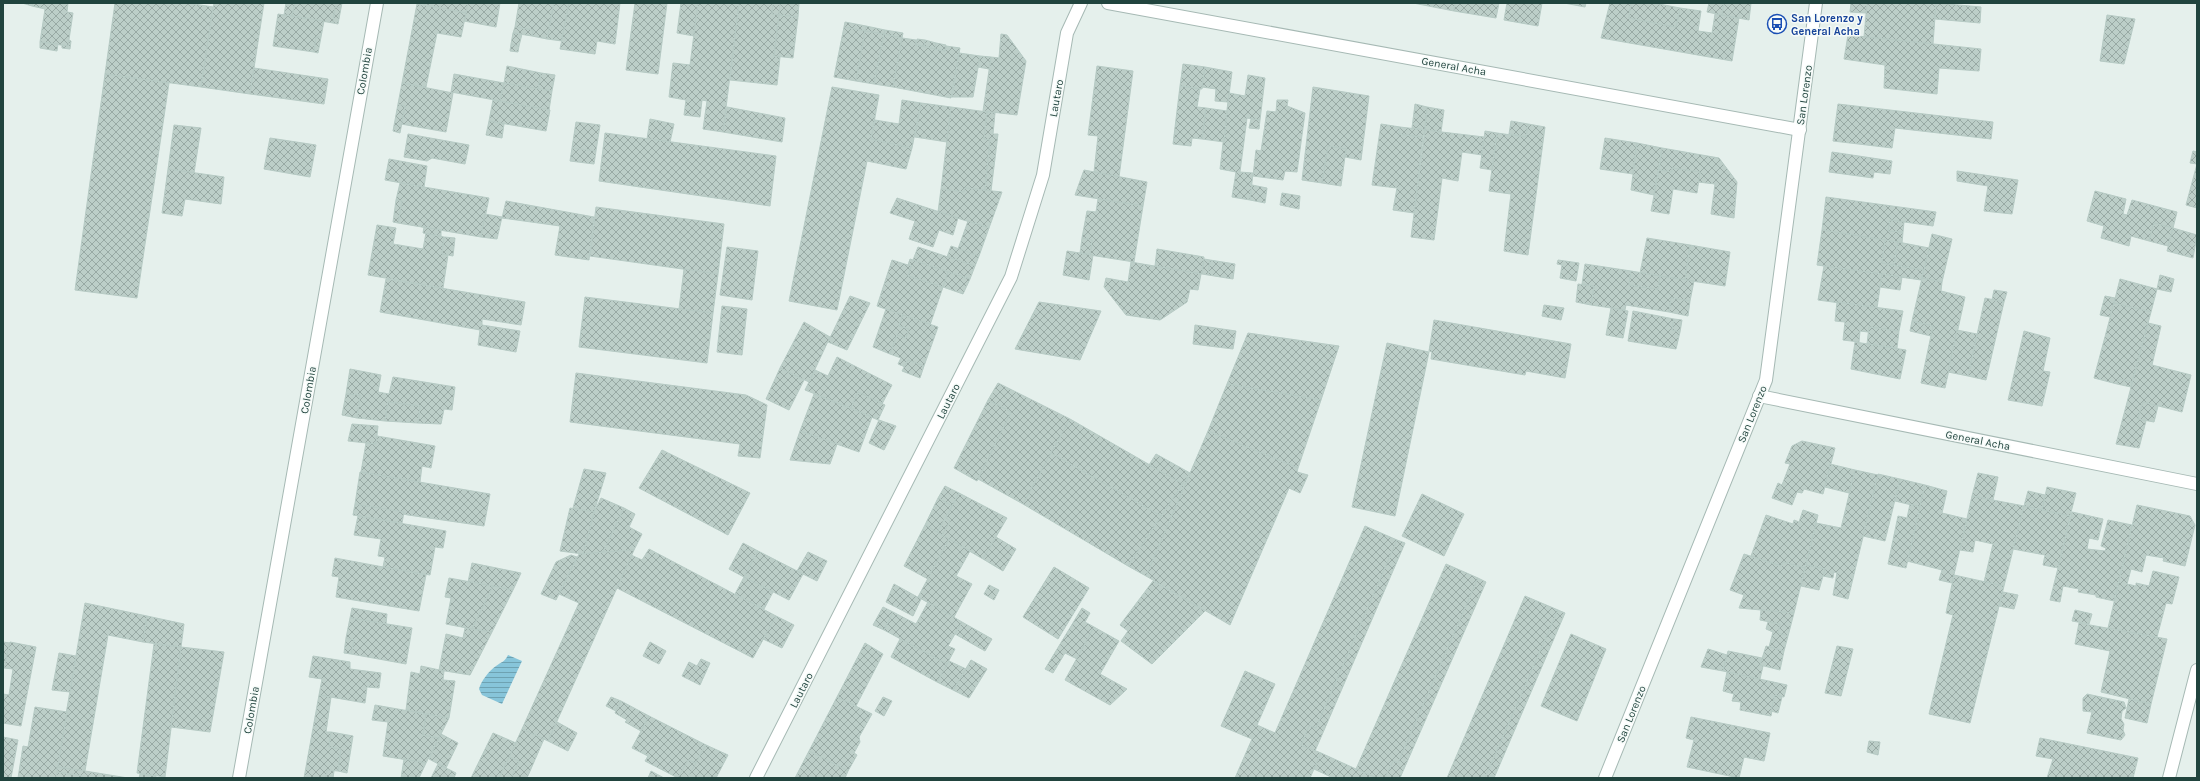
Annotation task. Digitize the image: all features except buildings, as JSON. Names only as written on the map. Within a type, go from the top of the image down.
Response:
[{"type":"street","name":"Colombia","points":[[239,778],[377,3]]},
{"type":"street","name":"Lautaro","points":[[756,778],[1011,277],[1043,175],[1067,33],[1080,3]]},
{"type":"street","name":"General Acha","points":[[1108,3],[1800,130]]},
{"type":"street","name":"San Lorenzo","points":[[1605,778],[1766,380],[1816,3]]},
{"type":"street","name":"General Acha","points":[[1759,396],[2197,484]]},
{"type":"street","points":[[2169,778],[2197,670]]},
{"type":"water","points":[[508,655],[522,661],[502,704],[482,695],[479,689],[488,673],[504,661]]},
{"type":"place","name":"San Lorenzo y General Acha","points":[[1777,24]]}]
